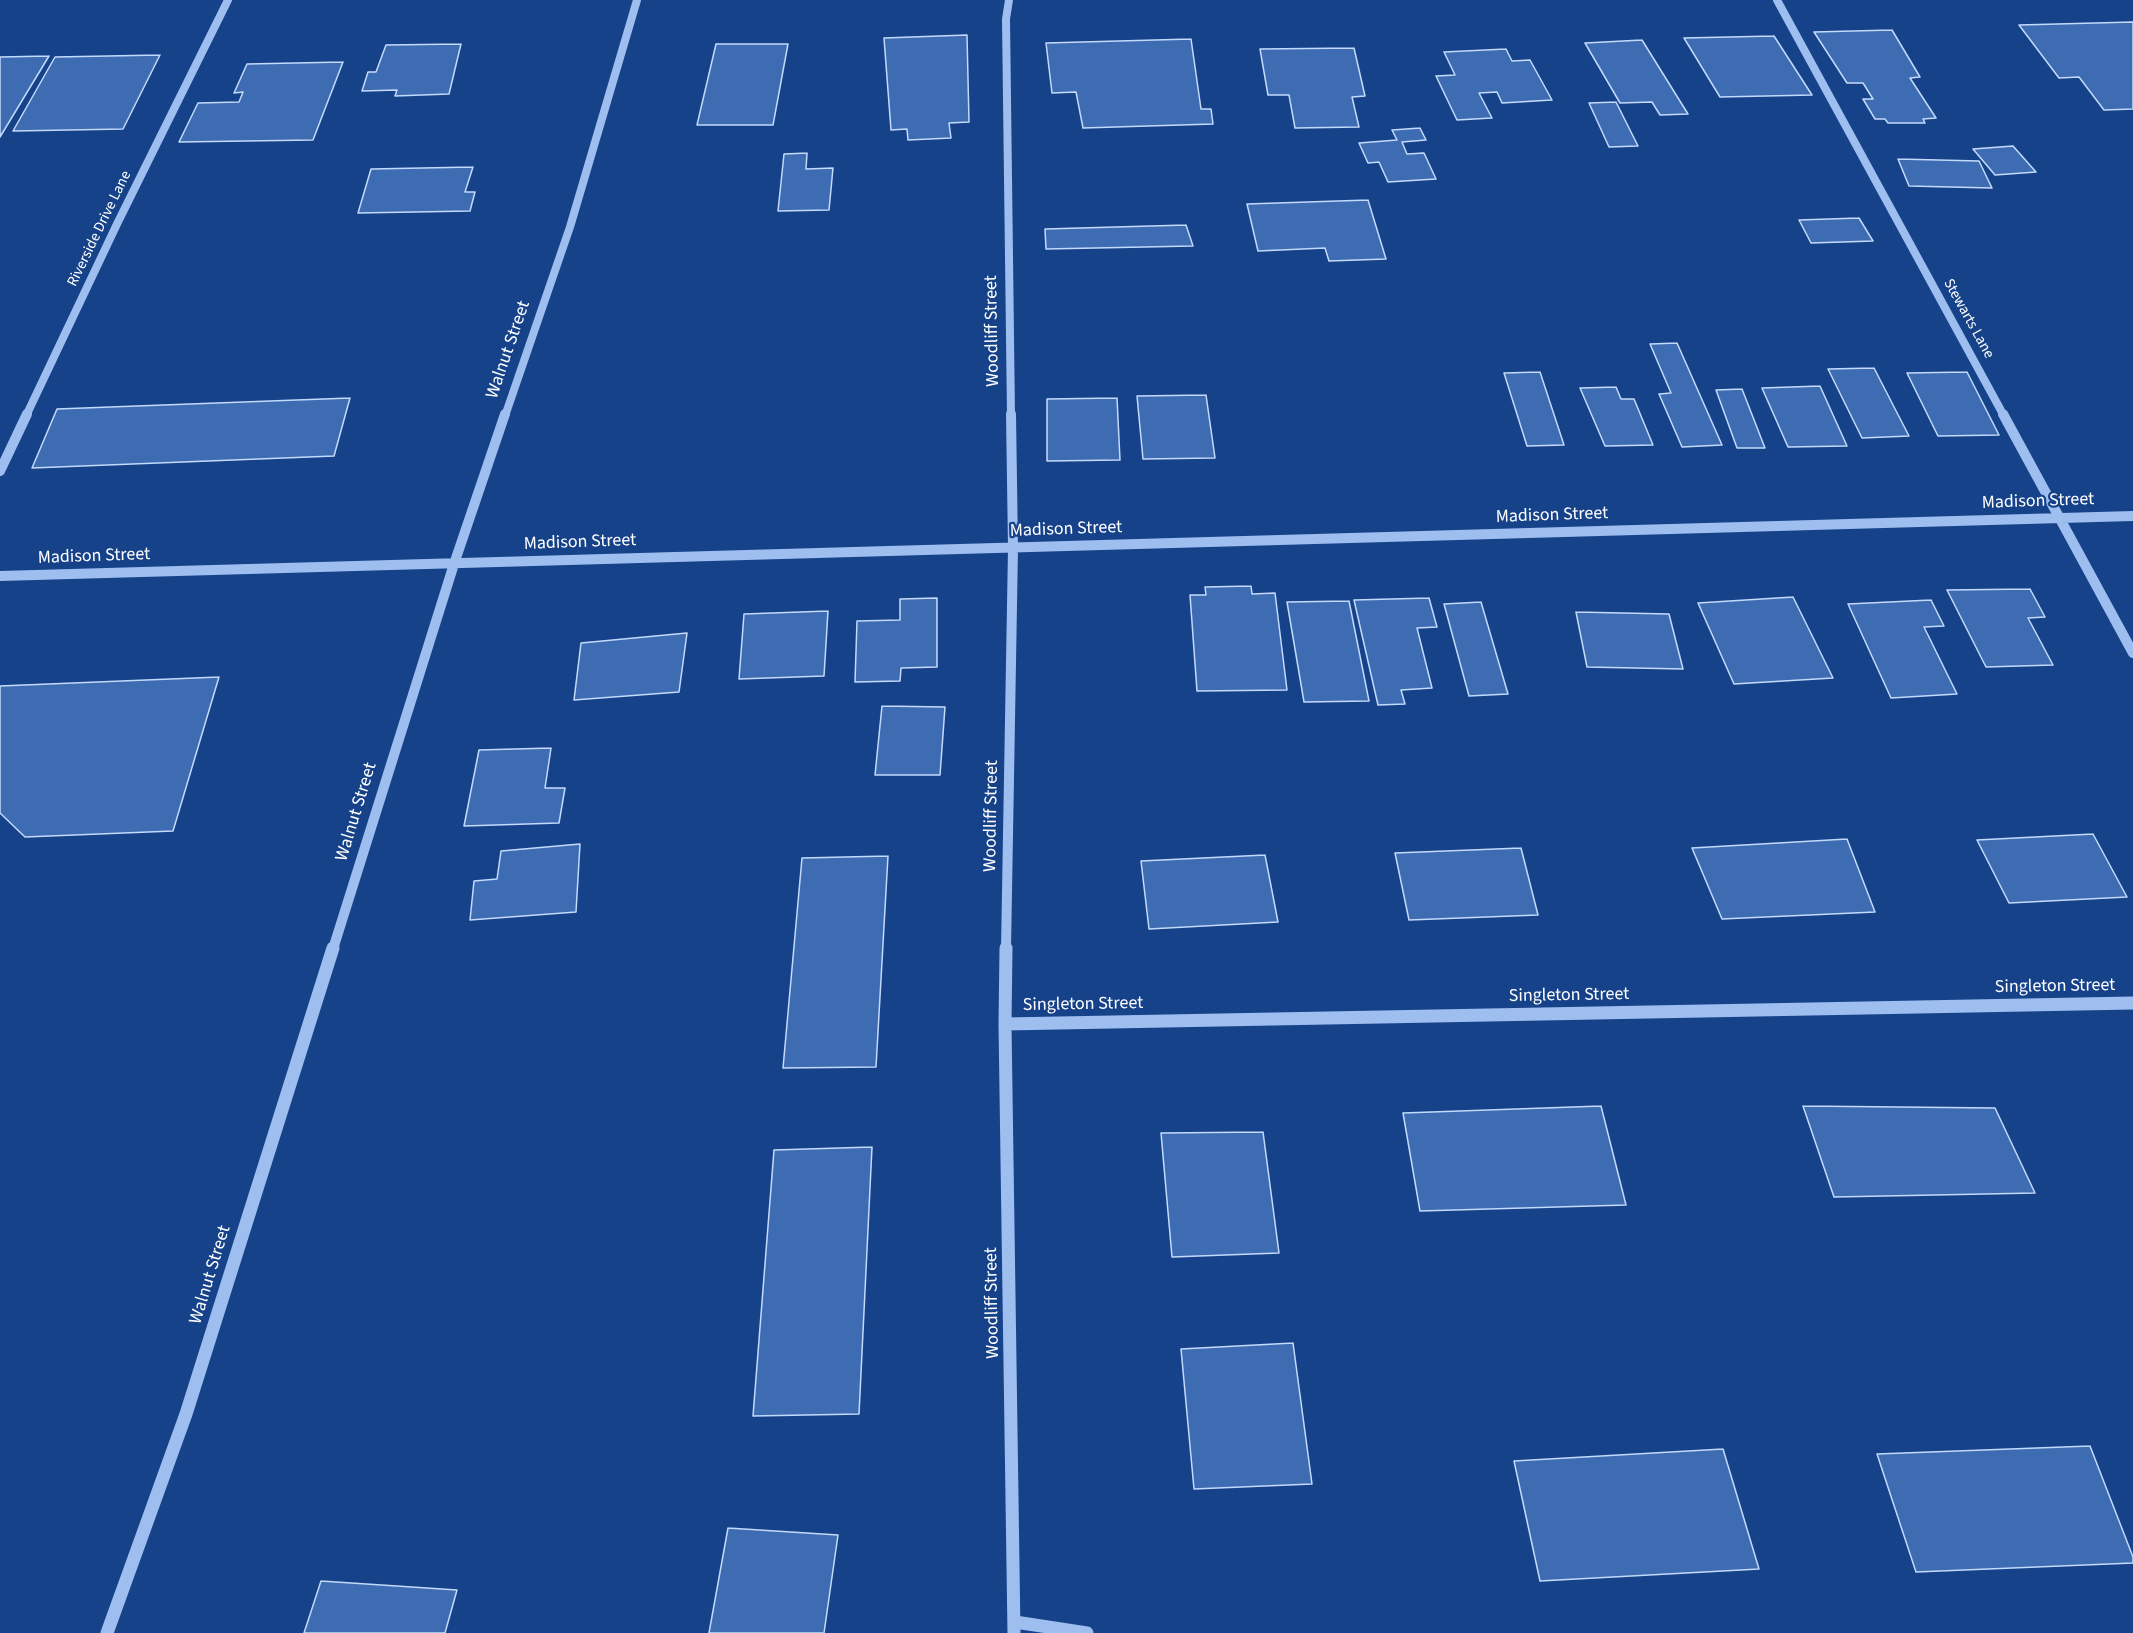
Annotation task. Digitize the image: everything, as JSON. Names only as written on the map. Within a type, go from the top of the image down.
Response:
[{"type":"street","name":"Riverside Drive Lane","points":[[0,471],[117,224],[228,0]]},
{"type":"street","name":"Walnut Street","points":[[107,1633],[186,1414],[454,564],[570,227],[637,0]]},
{"type":"street","name":"Woodliff Street","points":[[1010,0],[1006,18],[1013,548],[1005,1024],[1015,1628]]},
{"type":"street","name":"Stewarts Lane","points":[[1777,0],[2133,653]]},
{"type":"street","name":"Madison Street","points":[[0,576],[2133,516]]},
{"type":"street","name":"Singleton Street","points":[[1005,1024],[2133,1004]]},
{"type":"street","points":[[1015,1628],[1087,1633]]},
{"type":"building","points":[[2133,22],[2133,109],[2104,110],[2079,77],[2059,78],[2019,25]]},
{"type":"building","points":[[1892,30],[1920,77],[1910,78],[1936,118],[1923,119],[1925,123],[1888,123],[1885,119],[1875,119],[1863,99],[1873,99],[1863,83],[1847,83],[1814,32]]},
{"type":"building","points":[[967,35],[969,122],[949,123],[951,138],[908,140],[907,129],[891,130],[884,38]]},
{"type":"building","points":[[1774,36],[1812,95],[1720,97],[1684,38]]},
{"type":"building","points":[[1191,39],[1201,109],[1211,109],[1213,124],[1083,128],[1076,92],[1052,93],[1046,43]]},
{"type":"building","points":[[1642,40],[1688,114],[1660,115],[1652,102],[1620,103],[1585,43]]},
{"type":"building","points":[[461,44],[449,94],[395,96],[397,90],[362,91],[368,72],[376,72],[386,45]]},
{"type":"building","points":[[716,44],[788,44],[773,125],[697,125]]},
{"type":"building","points":[[1354,48],[1365,96],[1352,97],[1359,127],[1295,128],[1289,95],[1268,95],[1260,49]]},
{"type":"building","points":[[1506,49],[1512,61],[1530,60],[1552,100],[1502,103],[1497,92],[1479,93],[1492,118],[1457,120],[1436,76],[1455,75],[1444,52]]},
{"type":"building","points":[[160,55],[123,129],[13,131],[55,57]]},
{"type":"building","points":[[49,56],[0,137],[0,57]]},
{"type":"building","points":[[343,62],[313,140],[179,142],[198,103],[239,102],[243,92],[234,93],[247,64]]},
{"type":"building","points":[[1616,102],[1638,146],[1609,147],[1589,103]]},
{"type":"building","points":[[1420,128],[1426,140],[1402,142],[1407,154],[1424,153],[1436,179],[1388,182],[1379,162],[1368,163],[1359,143],[1397,140],[1392,130]]},
{"type":"building","points":[[2013,146],[2036,172],[1995,175],[1973,149]]},
{"type":"building","points":[[807,153],[806,169],[833,168],[829,210],[778,211],[784,154]]},
{"type":"building","points":[[1898,159],[1979,161],[1992,188],[1909,186]]},
{"type":"building","points":[[473,167],[465,192],[475,192],[470,211],[358,213],[371,169]]},
{"type":"building","points":[[1368,200],[1386,259],[1329,261],[1325,248],[1258,251],[1247,204]]},
{"type":"building","points":[[1859,218],[1873,241],[1811,243],[1799,220]]},
{"type":"building","points":[[1186,225],[1193,246],[1046,249],[1045,229]]},
{"type":"building","points":[[1677,343],[1722,445],[1682,447],[1659,394],[1671,393],[1650,344]]},
{"type":"building","points":[[1874,368],[1909,436],[1862,438],[1828,369]]},
{"type":"building","points":[[1540,372],[1564,445],[1527,446],[1504,373]]},
{"type":"building","points":[[1967,372],[1999,435],[1938,436],[1907,373]]},
{"type":"building","points":[[1820,386],[1847,446],[1788,447],[1762,388]]},
{"type":"building","points":[[1616,387],[1621,399],[1634,399],[1653,445],[1605,446],[1580,388]]},
{"type":"building","points":[[1742,389],[1765,448],[1737,448],[1716,390]]},
{"type":"building","points":[[1206,395],[1215,458],[1143,459],[1137,396]]},
{"type":"building","points":[[350,398],[334,456],[32,468],[57,409]]},
{"type":"building","points":[[1117,398],[1120,460],[1047,461],[1047,399]]},
{"type":"building","points":[[1251,586],[1252,594],[1275,593],[1287,690],[1197,691],[1190,595],[1206,595],[1205,587]]},
{"type":"building","points":[[2030,589],[2045,617],[2028,618],[2053,665],[1986,667],[1947,590]]},
{"type":"building","points":[[1793,597],[1833,678],[1734,684],[1698,603]]},
{"type":"building","points":[[937,598],[937,667],[901,668],[900,681],[855,682],[857,621],[900,620],[900,599]]},
{"type":"building","points":[[1429,598],[1437,627],[1417,628],[1432,688],[1401,690],[1405,704],[1378,705],[1354,600]]},
{"type":"building","points":[[1931,600],[1944,626],[1924,627],[1957,694],[1891,698],[1848,604]]},
{"type":"building","points":[[1349,601],[1369,701],[1304,702],[1287,602]]},
{"type":"building","points":[[1481,602],[1508,694],[1469,696],[1444,604]]},
{"type":"building","points":[[828,611],[824,676],[739,679],[744,614]]},
{"type":"building","points":[[1576,612],[1669,614],[1683,669],[1587,667]]},
{"type":"building","points":[[687,633],[679,692],[574,700],[581,643]]},
{"type":"building","points":[[219,677],[173,831],[25,837],[0,813],[0,686]]},
{"type":"building","points":[[882,706],[945,707],[940,775],[875,775]]},
{"type":"building","points":[[551,748],[545,788],[565,788],[559,823],[464,826],[479,750]]},
{"type":"building","points":[[2093,834],[2127,897],[2009,903],[1977,840]]},
{"type":"building","points":[[1847,839],[1875,912],[1722,919],[1692,848]]},
{"type":"building","points":[[580,844],[576,912],[470,920],[474,881],[497,879],[501,851]]},
{"type":"building","points":[[1521,848],[1538,915],[1409,920],[1395,853]]},
{"type":"building","points":[[1265,855],[1278,922],[1149,929],[1141,861]]},
{"type":"building","points":[[888,856],[876,1067],[783,1068],[802,858]]},
{"type":"building","points":[[1601,1106],[1626,1205],[1420,1211],[1403,1113]]},
{"type":"building","points":[[1803,1106],[1995,1108],[2035,1193],[1834,1197]]},
{"type":"building","points":[[1263,1132],[1279,1253],[1172,1257],[1161,1133]]},
{"type":"building","points":[[872,1147],[859,1414],[753,1416],[774,1150]]},
{"type":"building","points":[[1293,1343],[1312,1484],[1194,1489],[1181,1349]]},
{"type":"building","points":[[2090,1446],[2133,1557],[2133,1563],[1916,1572],[1877,1454]]},
{"type":"building","points":[[1723,1449],[1759,1569],[1540,1581],[1514,1461]]},
{"type":"building","points":[[728,1528],[838,1535],[824,1633],[709,1633]]},
{"type":"building","points":[[321,1581],[457,1590],[445,1633],[304,1633]]}]
